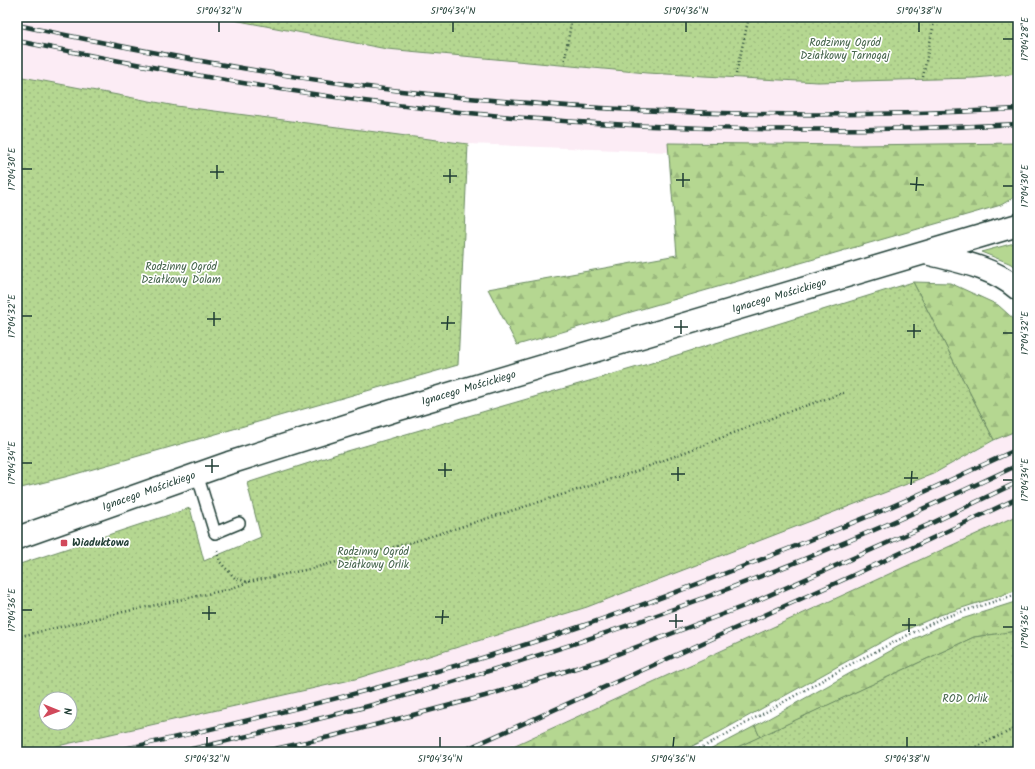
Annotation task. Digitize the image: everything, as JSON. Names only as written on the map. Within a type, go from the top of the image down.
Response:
[{"type":"street","name":"Ignacego Mościckiego","points":[[17,538],[197,474],[398,409],[1018,225]]},
{"type":"street","points":[[924,253],[973,265],[996,275],[1018,289]]},
{"type":"lane","points":[[197,474],[214,532],[240,523]]},
{"type":"path","points":[[564,64],[572,17]]},
{"type":"path","points":[[736,74],[749,17]]},
{"type":"path","points":[[923,77],[935,17]]},
{"type":"path","points":[[17,637],[230,589],[248,582],[314,568],[416,540],[626,474],[790,411],[846,392]]},
{"type":"path","points":[[214,532],[220,562],[235,578],[248,582]]},
{"type":"path","points":[[692,752],[709,744],[853,663],[942,618],[1018,594]]},
{"type":"path","points":[[965,752],[1018,728]]},
{"type":"shaded area","points":[[17,17],[218,17],[387,49],[647,73],[975,78],[1018,74],[1018,161],[770,156],[468,144],[176,106],[17,76]]},
{"type":"shaded area","points":[[1018,428],[1018,515],[500,752],[25,752],[355,679],[587,607],[933,474]]},
{"type":"green space","name":"Rodzinny Ogród Działkowy Tarnogaj","points":[[218,17],[1018,17],[1018,74],[975,78],[818,82],[647,73],[387,49]]},
{"type":"green space","name":"Rodzinny Ogród Działkowy Dolam","points":[[17,76],[176,106],[468,144],[458,365],[65,477],[17,489]]},
{"type":"green space","points":[[668,143],[857,145],[1018,143],[1018,195],[1001,205],[517,345],[488,289],[677,255]]},
{"type":"green space","points":[[1018,242],[1018,268],[981,252]]},
{"type":"green space","points":[[913,282],[950,283],[998,305],[1018,323],[1018,430],[994,440]]},
{"type":"green space","name":"Rodzinny Ogród Działkowy Orlik","points":[[913,282],[994,440],[933,474],[587,607],[355,679],[53,747],[17,752],[17,565],[190,508],[204,561],[261,537],[247,483],[337,454],[648,364]]},
{"type":"green space","points":[[1018,515],[1018,590],[940,615],[896,634],[707,739],[680,752],[500,752]]},
{"type":"green space","points":[[1018,601],[1018,631],[974,637],[760,737],[755,726],[901,645],[946,624]]},
{"type":"green space","name":"ROD Orlik","points":[[1018,631],[1018,752],[727,752],[974,637]]},
{"type":"green space","points":[[755,726],[760,737],[727,752],[706,752]]},
{"type":"railway","points":[[17,25],[113,45],[257,71],[353,85],[477,99],[632,110],[709,113],[864,114],[1018,109]]},
{"type":"railway","points":[[17,41],[253,85],[396,105],[551,120],[629,125],[785,129],[862,129],[1018,124]]},
{"type":"railway","points":[[111,752],[350,695],[468,662],[585,625],[689,587],[882,511],[1018,449]]},
{"type":"railway","points":[[179,752],[387,701],[549,652],[628,625],[786,566],[864,534],[1018,465]]},
{"type":"railway","points":[[261,752],[329,737],[485,696],[602,660],[747,605],[930,524],[1018,482]]},
{"type":"railway","points":[[460,752],[845,579],[1018,498]]},
{"type":"place","name":"Wiaduktowa","points":[[64,543]]}]
